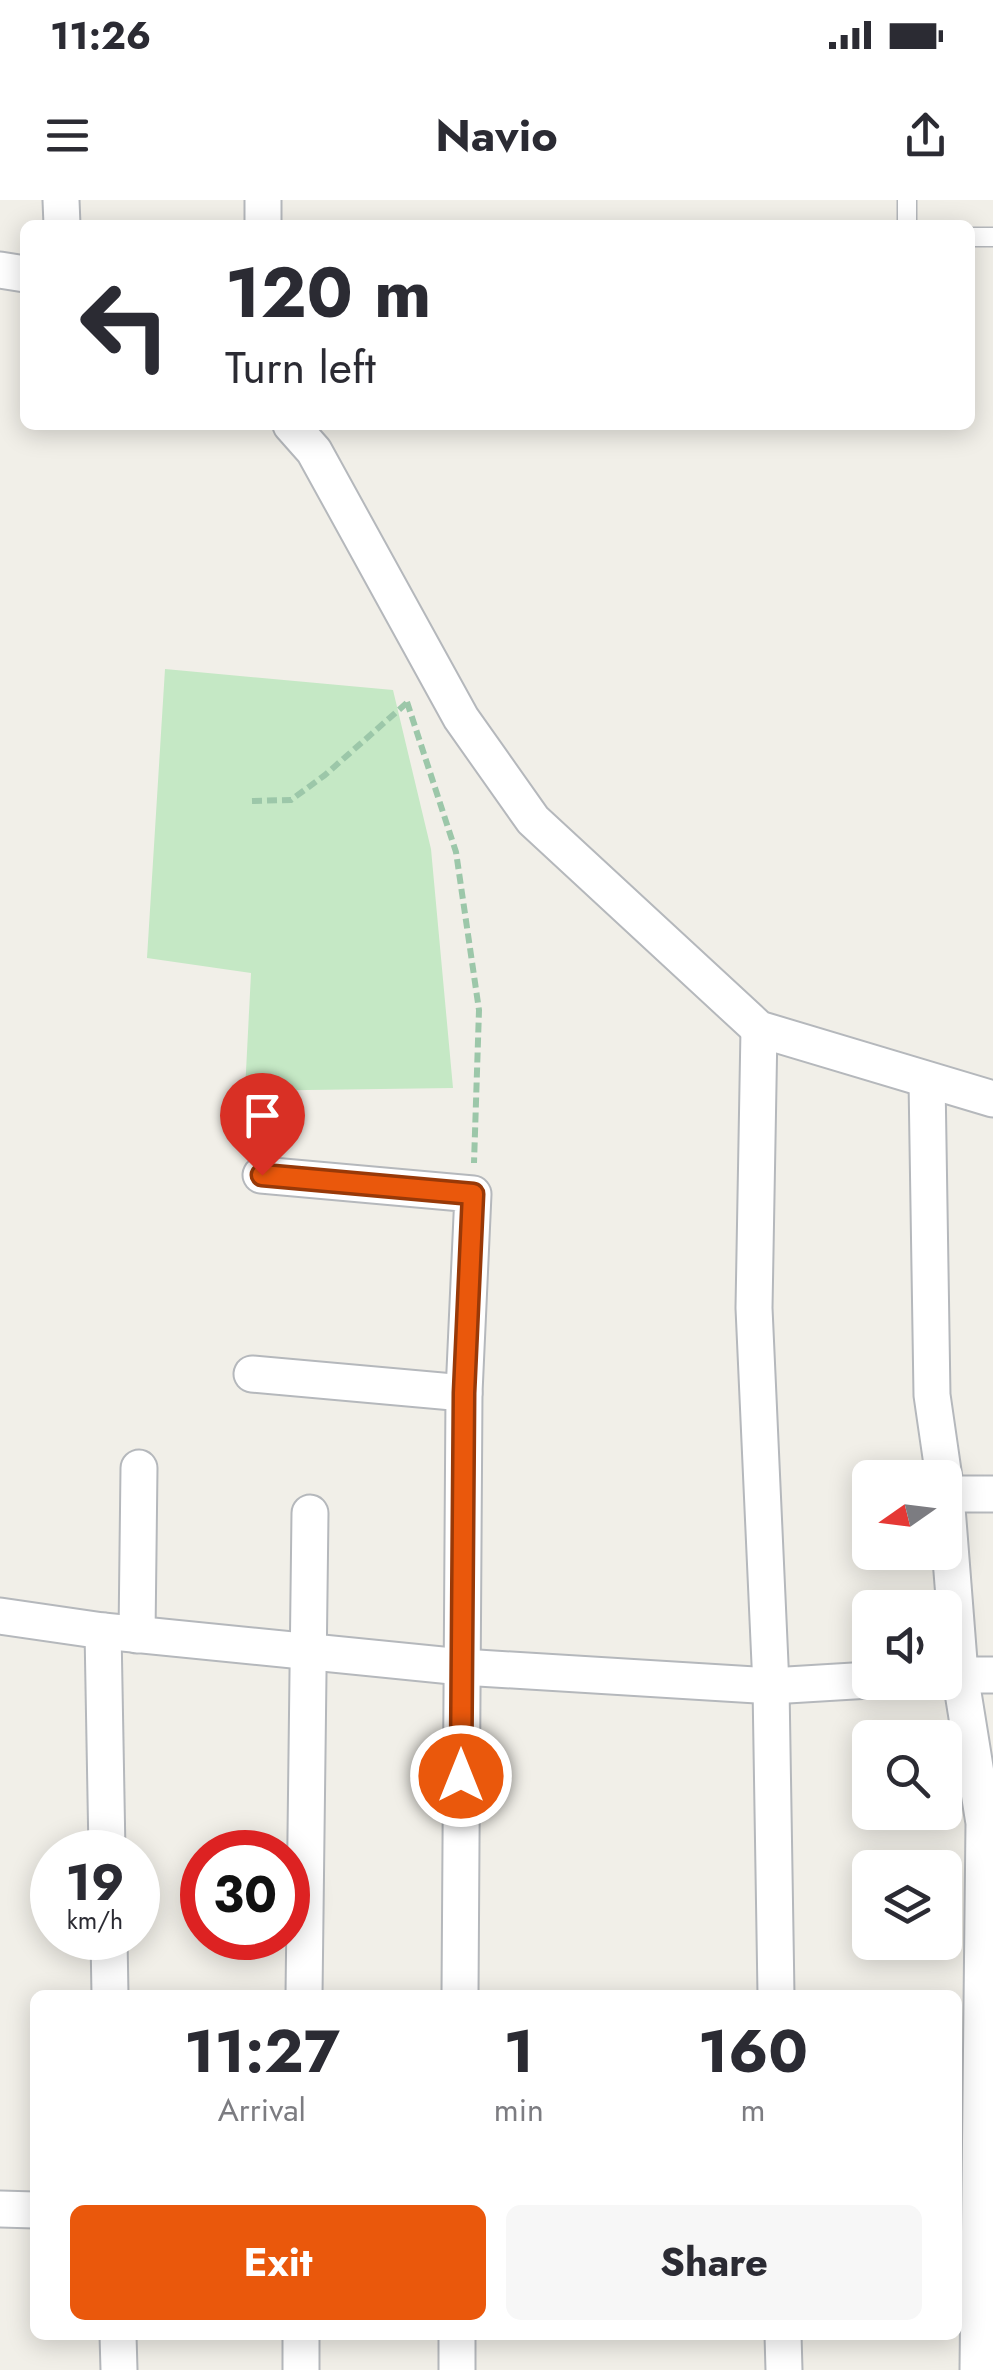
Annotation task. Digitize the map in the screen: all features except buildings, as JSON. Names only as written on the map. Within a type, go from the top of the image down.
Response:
[{"type":"street","points":[[295,430],[314,451],[461,718],[533,820],[759,1029],[993,1099]]},
{"type":"street","points":[[759,1029],[754,1308],[772,1686],[776,1990]]},
{"type":"street","points":[[928,1080],[932,1395],[941,1460]]},
{"type":"street","points":[[262,1175],[473,1194],[464,1393],[460,1990]]},
{"type":"street","points":[[252,1374],[464,1393]]},
{"type":"street","points":[[108,1830],[120,1633],[139,1468]]},
{"type":"street","points":[[962,1488],[993,1494]]},
{"type":"street","points":[[304,1990],[310,1512]]},
{"type":"street","points":[[954,1570],[988,1823],[986,2224],[978,2370]]},
{"type":"street","points":[[0,1616],[120,1633],[462,1667],[772,1686],[852,1681]]},
{"type":"street","points":[[109,1960],[110,1990]]},
{"type":"street","points":[[0,2209],[30,2210]]},
{"type":"street","points":[[118,2340],[120,2370]]},
{"type":"street","points":[[301,2340],[301,2370]]},
{"type":"street","points":[[457,2370],[458,2340]]},
{"type":"street","points":[[783,2340],[784,2370]]},
{"type":"path","points":[[252,802],[291,800],[440,678]]},
{"type":"path","points":[[407,702],[456,852],[479,1010],[473,1194]]},
{"type":"green space","points":[[165,669],[393,690],[431,849],[453,1088],[245,1091],[251,973],[147,958]]},
{"type":"route","points":[[262,1175],[473,1194],[464,1393],[461,1776]]}]
